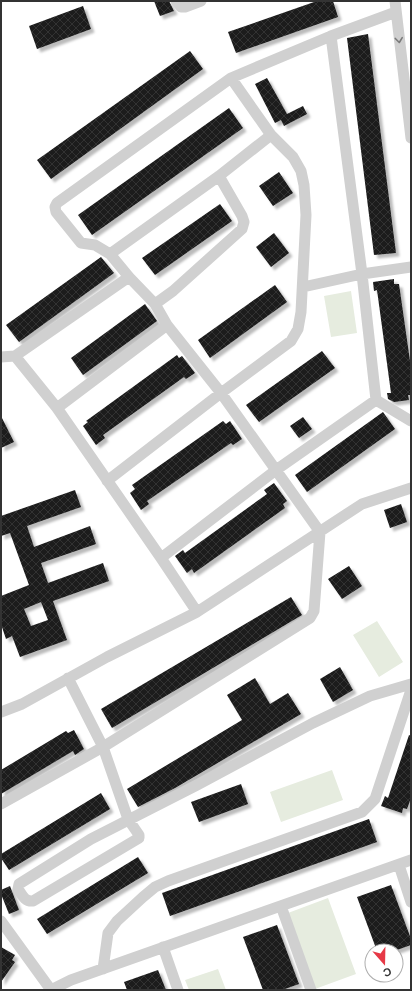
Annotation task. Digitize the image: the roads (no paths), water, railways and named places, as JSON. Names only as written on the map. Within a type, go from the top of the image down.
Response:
[{"type":"street","points":[[176,1],[181,6],[185,7],[201,1]]},
{"type":"street","points":[[1,804],[103,747],[310,618],[314,612],[320,532],[221,393],[167,325],[155,304],[129,277],[110,254],[95,245],[82,242],[56,212],[55,207],[57,203],[230,78],[331,36],[395,6],[411,138]]},
{"type":"street","points":[[331,36],[362,274],[376,400]]},
{"type":"street","points":[[107,481],[291,341],[298,329],[302,312],[306,215],[304,185],[301,171],[293,157],[271,135],[230,78]]},
{"type":"street","points":[[110,254],[219,176],[271,135]]},
{"type":"street","points":[[155,304],[173,291],[242,229],[244,222],[242,216],[219,176]]},
{"type":"street","points":[[303,287],[362,274],[411,267]]},
{"type":"street","points":[[1,357],[15,356],[129,277]]},
{"type":"street","points":[[57,408],[167,325]]},
{"type":"street","points":[[15,356],[57,408],[197,612]]},
{"type":"street","points":[[376,400],[411,421]]},
{"type":"street","points":[[161,558],[276,470],[376,400]]},
{"type":"street","points":[[1,712],[22,704],[107,657],[197,612],[362,504],[411,488]]},
{"type":"street","points":[[68,678],[103,747],[128,819],[139,838],[33,901],[26,900],[18,889],[19,884],[91,839],[128,819],[197,785],[320,720],[370,696],[411,684]]},
{"type":"street","points":[[103,969],[108,933],[143,897],[155,887],[168,881],[362,812],[375,800],[411,690]]},
{"type":"street","points":[[1,921],[51,990],[71,980],[411,860]]},
{"type":"street","points":[[399,865],[411,902]]},
{"type":"street","points":[[281,906],[310,990]]},
{"type":"street","points":[[163,947],[178,990]]}]
